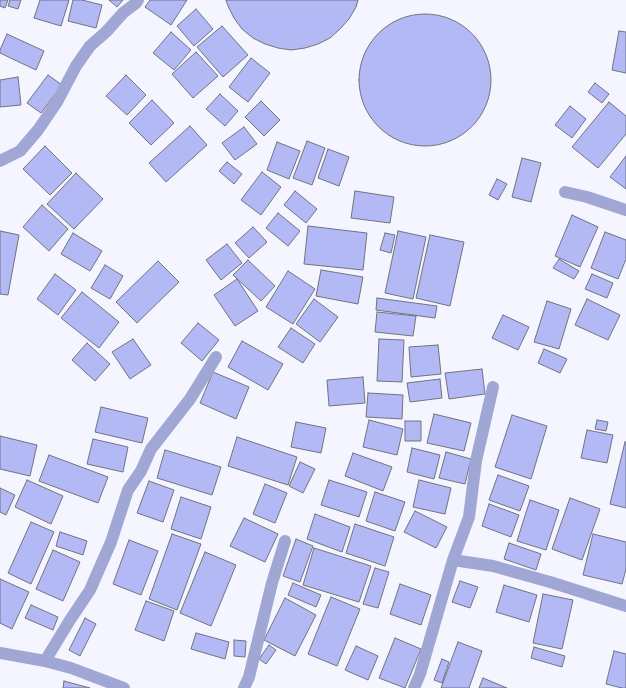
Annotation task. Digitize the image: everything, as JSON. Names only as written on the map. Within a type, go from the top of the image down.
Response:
[{"type":"street","points":[[0,161],[20,151],[38,130],[57,102],[76,66],[90,46],[138,0]]},
{"type":"street","points":[[565,192],[587,197],[626,210]]},
{"type":"street","points":[[45,661],[90,590],[111,542],[128,490],[141,471],[151,449],[190,399],[216,357]]},
{"type":"street","points":[[414,688],[420,674],[453,560],[469,517],[476,461],[493,387]]},
{"type":"street","points":[[244,688],[249,676],[272,583],[285,541]]},
{"type":"street","points":[[453,560],[493,566],[626,606]]},
{"type":"street","points":[[0,653],[45,661],[71,668],[124,688]]},
{"type":"building","points":[[0,0],[8,0],[5,8],[0,6]]},
{"type":"building","points":[[10,0],[21,0],[18,9],[8,6]]},
{"type":"building","points":[[40,0],[69,0],[61,26],[34,18]]},
{"type":"building","points":[[73,0],[82,0],[102,5],[96,28],[68,21]]},
{"type":"building","points":[[109,0],[123,0],[117,7]]},
{"type":"building","points":[[150,0],[187,0],[171,25],[145,7]]},
{"type":"building","points":[[226,0],[358,0],[349,19],[330,38],[305,48],[291,50],[265,44],[253,38],[242,29],[234,18]]},
{"type":"building","points":[[196,9],[213,29],[194,46],[177,26]]},
{"type":"building","points":[[425,14],[450,19],[462,25],[476,38],[486,55],[491,80],[486,105],[480,117],[467,131],[450,141],[425,146],[400,141],[388,135],[374,122],[364,105],[359,80],[364,55],[370,43],[383,29],[400,19]]},
{"type":"building","points":[[222,26],[248,55],[223,77],[197,47]]},
{"type":"building","points":[[619,31],[626,32],[626,73],[612,70]]},
{"type":"building","points":[[171,32],[191,50],[174,70],[153,53]]},
{"type":"building","points":[[7,34],[44,51],[36,70],[0,53]]},
{"type":"building","points":[[196,52],[218,76],[193,98],[172,74]]},
{"type":"building","points":[[251,58],[270,73],[248,102],[229,87]]},
{"type":"building","points":[[48,75],[62,85],[41,113],[27,103]]},
{"type":"building","points":[[126,75],[146,95],[127,115],[106,96]]},
{"type":"building","points":[[18,77],[21,105],[0,107],[0,80]]},
{"type":"building","points":[[595,83],[609,94],[602,103],[588,92]]},
{"type":"building","points":[[220,94],[238,111],[225,126],[206,109]]},
{"type":"building","points":[[152,100],[174,123],[151,145],[129,123]]},
{"type":"building","points":[[261,101],[280,120],[264,136],[245,117]]},
{"type":"building","points":[[609,102],[626,116],[626,134],[598,168],[572,147]]},
{"type":"building","points":[[570,106],[586,119],[572,138],[555,125]]},
{"type":"building","points":[[190,126],[207,145],[166,182],[149,163]]},
{"type":"building","points":[[244,127],[257,144],[235,160],[222,143]]},
{"type":"building","points":[[307,141],[325,148],[312,185],[293,178]]},
{"type":"building","points":[[277,142],[300,151],[289,179],[267,170]]},
{"type":"building","points":[[45,146],[72,173],[50,195],[23,169]]},
{"type":"building","points":[[328,149],[349,157],[339,186],[318,178]]},
{"type":"building","points":[[626,156],[626,189],[610,177]]},
{"type":"building","points":[[522,158],[541,163],[531,202],[512,197]]},
{"type":"building","points":[[227,162],[242,174],[234,184],[219,171]]},
{"type":"building","points":[[262,172],[281,187],[261,215],[241,200]]},
{"type":"building","points":[[76,173],[103,199],[74,229],[47,204]]},
{"type":"building","points":[[497,179],[507,184],[498,200],[489,195]]},
{"type":"building","points":[[295,191],[317,209],[306,223],[284,205]]},
{"type":"building","points":[[355,191],[394,197],[390,223],[351,218]]},
{"type":"building","points":[[42,205],[68,229],[49,251],[23,227]]},
{"type":"building","points":[[278,213],[300,231],[288,246],[266,228]]},
{"type":"building","points":[[572,215],[598,227],[580,267],[555,256]]},
{"type":"building","points":[[308,226],[367,233],[363,270],[304,264]]},
{"type":"building","points":[[253,227],[267,242],[249,258],[235,243]]},
{"type":"building","points":[[0,231],[19,235],[8,295],[0,294]]},
{"type":"building","points":[[398,231],[426,237],[413,299],[385,293]]},
{"type":"building","points":[[605,232],[626,240],[626,259],[618,279],[591,268]]},
{"type":"building","points":[[73,233],[102,251],[90,271],[61,254]]},
{"type":"building","points":[[385,233],[395,235],[391,253],[380,250]]},
{"type":"building","points":[[430,235],[464,242],[450,306],[416,298]]},
{"type":"building","points":[[227,244],[242,263],[221,280],[206,260]]},
{"type":"building","points":[[559,259],[579,271],[574,279],[553,268]]},
{"type":"building","points":[[248,260],[275,286],[261,301],[233,275]]},
{"type":"building","points":[[158,261],[179,282],[137,323],[116,302]]},
{"type":"building","points":[[105,265],[123,276],[110,299],[91,288]]},
{"type":"building","points":[[321,270],[363,277],[358,304],[316,296]]},
{"type":"building","points":[[288,271],[315,289],[293,324],[266,307]]},
{"type":"building","points":[[55,274],[76,290],[58,315],[37,299]]},
{"type":"building","points":[[592,274],[613,283],[607,298],[585,289]]},
{"type":"building","points":[[237,279],[258,311],[235,326],[214,295]]},
{"type":"building","points":[[82,292],[119,322],[99,348],[61,318]]},
{"type":"building","points":[[377,298],[437,306],[435,318],[376,310]]},
{"type":"building","points":[[314,299],[338,317],[320,342],[296,324]]},
{"type":"building","points":[[587,299],[620,315],[608,340],[575,325]]},
{"type":"building","points":[[547,301],[571,309],[559,349],[534,342]]},
{"type":"building","points":[[377,312],[416,316],[413,336],[375,332]]},
{"type":"building","points":[[503,315],[529,327],[518,350],[492,338]]},
{"type":"building","points":[[198,323],[219,340],[202,361],[181,343]]},
{"type":"building","points":[[291,328],[315,344],[303,363],[278,347]]},
{"type":"building","points":[[133,339],[151,365],[130,379],[112,352]]},
{"type":"building","points":[[379,339],[404,340],[402,382],[377,381]]},
{"type":"building","points":[[242,341],[283,364],[268,390],[228,367]]},
{"type":"building","points":[[87,343],[110,364],[95,381],[72,360]]},
{"type":"building","points":[[438,345],[441,374],[411,377],[409,347]]},
{"type":"building","points":[[544,349],[567,359],[560,373],[538,363]]},
{"type":"building","points":[[482,369],[485,394],[449,399],[445,373]]},
{"type":"building","points":[[213,372],[249,387],[236,419],[200,403]]},
{"type":"building","points":[[363,377],[365,403],[329,406],[327,380]]},
{"type":"building","points":[[440,379],[442,398],[410,402],[407,383]]},
{"type":"building","points":[[368,393],[403,395],[402,419],[366,417]]},
{"type":"building","points":[[101,407],[148,418],[142,443],[95,432]]},
{"type":"building","points":[[434,414],[471,423],[464,451],[427,443]]},
{"type":"building","points":[[512,415],[547,426],[531,479],[495,467]]},
{"type":"building","points":[[369,420],[403,429],[397,455],[363,447]]},
{"type":"building","points":[[597,420],[608,422],[606,431],[595,429]]},
{"type":"building","points":[[405,421],[421,421],[421,441],[405,441]]},
{"type":"building","points":[[296,422],[326,428],[321,453],[291,447]]},
{"type":"building","points":[[587,430],[613,435],[607,463],[581,458]]},
{"type":"building","points":[[0,436],[37,445],[30,476],[0,469]]},
{"type":"building","points":[[237,437],[297,457],[288,485],[228,466]]},
{"type":"building","points":[[93,439],[128,447],[123,472],[87,464]]},
{"type":"building","points":[[626,442],[626,508],[610,504]]},
{"type":"building","points":[[412,448],[440,455],[434,479],[407,472]]},
{"type":"building","points":[[165,450],[221,467],[212,495],[157,478]]},
{"type":"building","points":[[446,452],[471,459],[465,484],[439,478]]},
{"type":"building","points":[[353,453],[392,467],[383,491],[345,476]]},
{"type":"building","points":[[49,455],[108,477],[98,503],[39,481]]},
{"type":"building","points":[[300,462],[315,469],[303,493],[289,486]]},
{"type":"building","points":[[498,475],[529,486],[520,511],[489,500]]},
{"type":"building","points":[[27,480],[63,496],[51,524],[15,507]]},
{"type":"building","points":[[329,480],[367,492],[359,517],[321,505]]},
{"type":"building","points":[[419,480],[451,488],[445,514],[413,507]]},
{"type":"building","points":[[149,481],[174,490],[163,522],[137,513]]},
{"type":"building","points":[[265,484],[287,493],[275,523],[253,514]]},
{"type":"building","points":[[0,488],[15,495],[6,515],[0,512]]},
{"type":"building","points":[[375,492],[405,502],[395,531],[366,521]]},
{"type":"building","points":[[181,497],[211,507],[201,539],[171,529]]},
{"type":"building","points":[[570,498],[600,509],[582,560],[552,549]]},
{"type":"building","points":[[530,500],[559,510],[546,550],[517,541]]},
{"type":"building","points":[[489,504],[519,515],[511,537],[482,526]]},
{"type":"building","points":[[415,511],[447,527],[436,548],[404,532]]},
{"type":"building","points":[[315,514],[350,527],[342,552],[307,539]]},
{"type":"building","points":[[244,518],[278,534],[265,562],[230,546]]},
{"type":"building","points":[[31,522],[54,532],[31,584],[8,573]]},
{"type":"building","points":[[355,524],[394,537],[385,566],[346,553]]},
{"type":"building","points":[[60,532],[87,541],[83,555],[56,546]]},
{"type":"building","points":[[172,534],[201,544],[177,610],[149,599]]},
{"type":"building","points":[[593,534],[626,542],[626,569],[622,584],[583,575]]},
{"type":"building","points":[[296,539],[313,546],[300,582],[283,576]]},
{"type":"building","points":[[129,540],[158,551],[141,595],[113,584]]},
{"type":"building","points":[[509,543],[541,554],[536,570],[504,559]]},
{"type":"building","points":[[314,548],[371,566],[359,602],[303,585]]},
{"type":"building","points":[[53,550],[80,562],[63,601],[36,589]]},
{"type":"building","points":[[205,552],[236,565],[211,626],[180,613]]},
{"type":"building","points":[[375,568],[389,572],[378,608],[363,604]]},
{"type":"building","points":[[0,579],[29,592],[12,629],[0,623]]},
{"type":"building","points":[[460,581],[478,587],[470,608],[452,602]]},
{"type":"building","points":[[293,583],[321,595],[316,607],[288,595]]},
{"type":"building","points":[[400,584],[431,595],[421,625],[390,614]]},
{"type":"building","points":[[504,585],[537,595],[529,622],[496,612]]},
{"type":"building","points":[[543,594],[573,600],[562,649],[533,643]]},
{"type":"building","points":[[331,597],[360,609],[337,666],[308,654]]},
{"type":"building","points":[[285,598],[316,615],[295,656],[264,640]]},
{"type":"building","points":[[146,601],[174,611],[164,641],[135,630]]},
{"type":"building","points":[[31,605],[58,617],[53,630],[25,618]]},
{"type":"building","points":[[85,618],[96,624],[80,656],[69,650]]},
{"type":"building","points":[[196,633],[229,642],[225,659],[191,649]]},
{"type":"building","points":[[395,638],[421,649],[405,688],[379,678]]},
{"type":"building","points":[[234,640],[246,641],[245,657],[234,656]]},
{"type":"building","points":[[458,642],[482,651],[469,688],[441,688]]},
{"type":"building","points":[[269,645],[276,650],[266,664],[259,659]]},
{"type":"building","points":[[356,646],[378,656],[368,680],[345,670]]},
{"type":"building","points":[[534,647],[565,656],[562,667],[531,658]]},
{"type":"building","points":[[614,651],[626,654],[626,688],[606,684]]},
{"type":"building","points":[[442,659],[449,662],[442,683],[434,680]]},
{"type":"building","points":[[483,678],[507,688],[479,688]]},
{"type":"building","points":[[64,681],[90,688],[63,688]]}]
